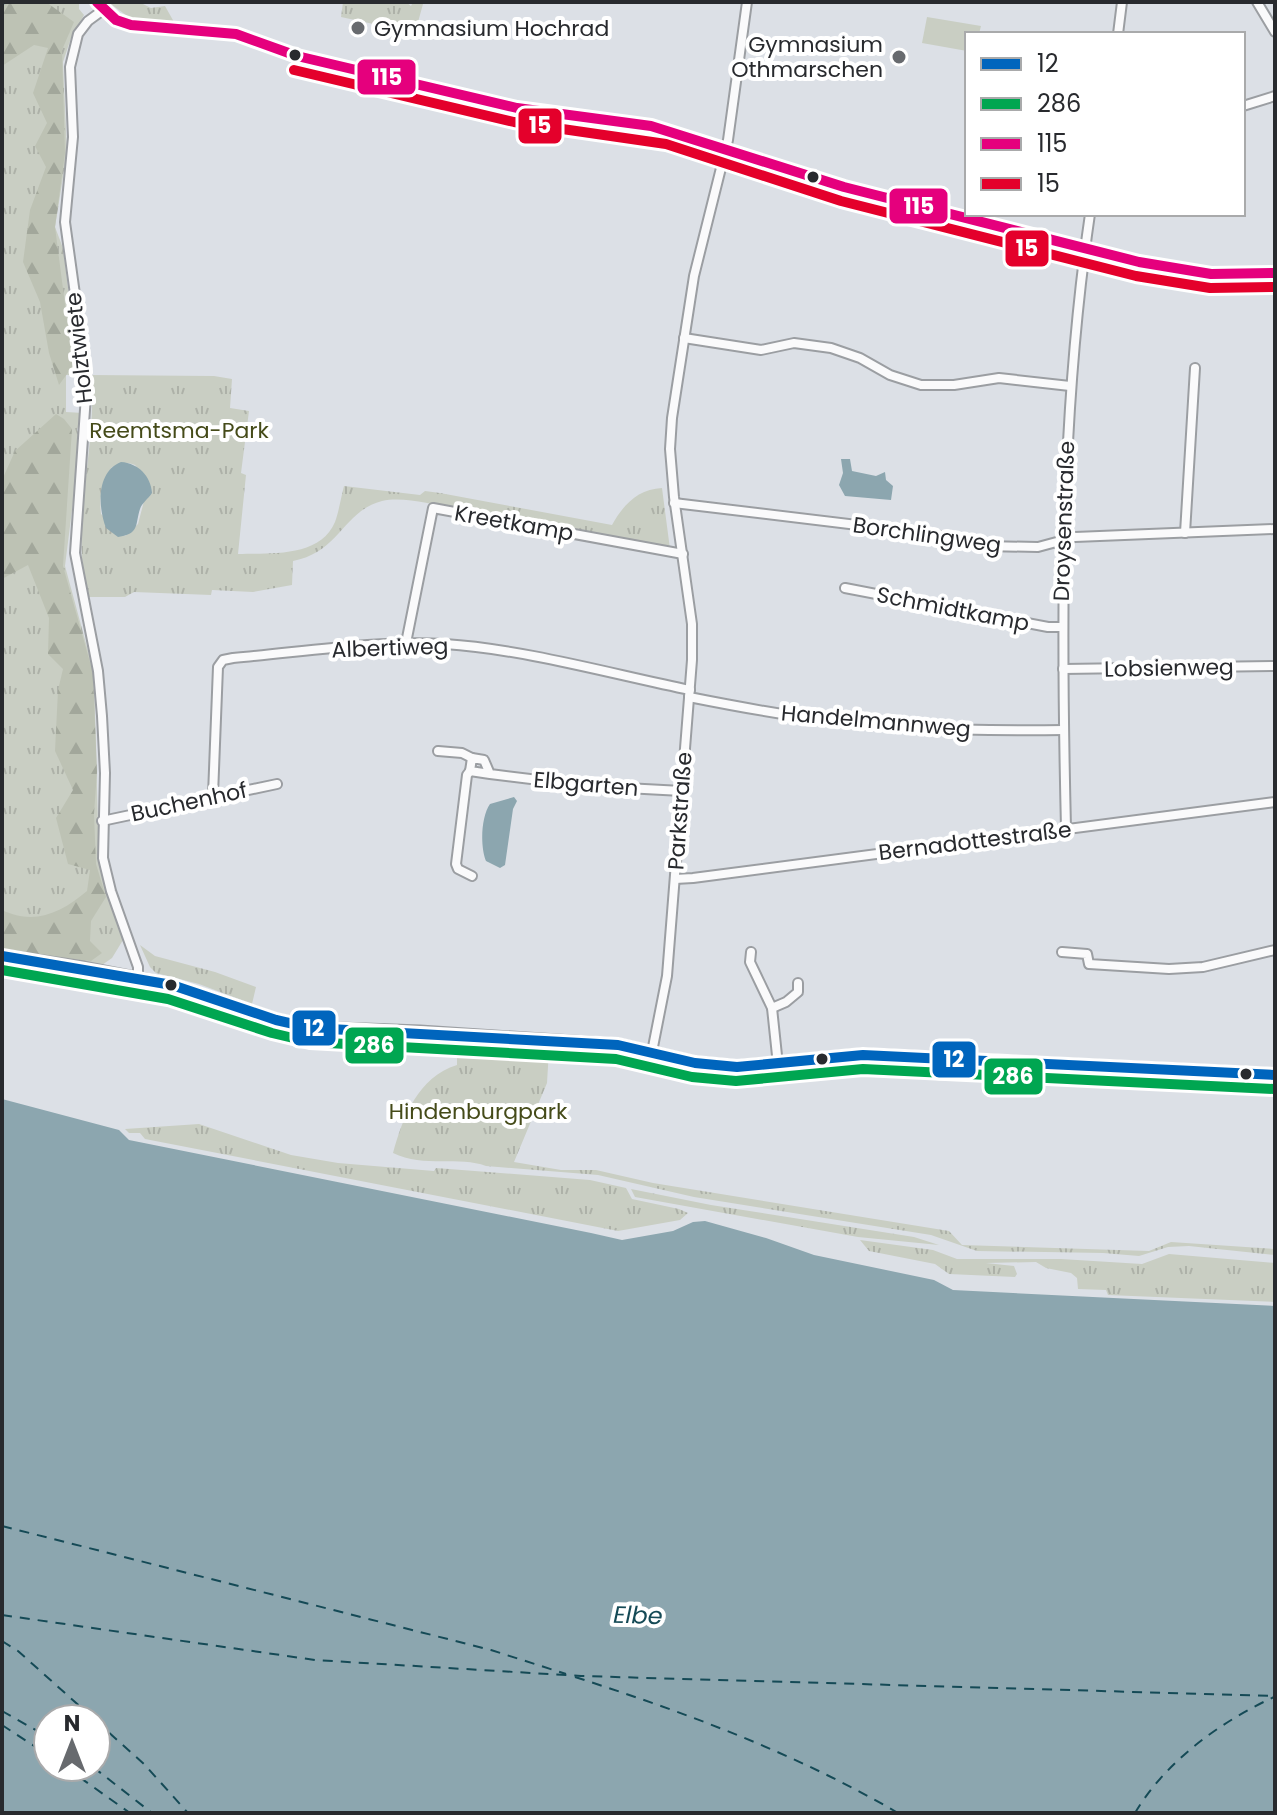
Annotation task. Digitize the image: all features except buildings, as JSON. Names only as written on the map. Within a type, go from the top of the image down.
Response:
[{"type":"main road","points":[[2,956],[138,978],[312,1028],[618,1045],[717,1066],[778,1065],[863,1055],[893,1055],[1275,1075]]},
{"type":"street","name":"Parkstraße","points":[[652,1052],[665,994],[690,693],[692,624],[674,503],[670,449],[672,418],[694,276],[726,148],[747,2]]},
{"type":"street","points":[[1118,32],[1122,2]]},
{"type":"street","points":[[1257,2],[1275,32]]},
{"type":"street","points":[[100,6],[116,20],[131,25],[236,34],[297,56],[517,108],[651,126],[844,187],[1085,249],[1183,270],[1234,275],[1275,273]]},
{"type":"street","name":"Holztwiete","points":[[100,6],[81,29],[71,58],[73,137],[65,209],[67,247],[87,381],[75,553],[98,671],[105,773],[102,821],[106,869],[138,967],[138,978]]},
{"type":"street","points":[[1245,105],[1275,96]]},
{"type":"street","name":"Droysenstraße","points":[[1066,828],[1062,540],[1070,386],[1090,216]]},
{"type":"street","points":[[684,338],[761,350],[794,343],[831,348],[860,358],[890,375],[921,385],[954,385],[999,378],[1070,386]]},
{"type":"street","points":[[1185,533],[1195,368]]},
{"type":"street","name":"Borchlingweg","points":[[674,503],[932,534],[984,546],[1038,547],[1075,537],[1275,529]]},
{"type":"street","name":"Kreetkamp","points":[[406,643],[433,508],[683,554]]},
{"type":"street","name":"Schmidtkamp","points":[[845,588],[1061,627]]},
{"type":"street","name":"Albertiweg","points":[[213,795],[218,667],[223,660],[406,643],[485,648],[690,693]]},
{"type":"street","name":"Lobsienweg","points":[[1063,669],[1275,666]]},
{"type":"street","name":"Handelmannweg","points":[[690,693],[764,711],[869,725],[1064,730]]},
{"type":"street","points":[[438,751],[462,753],[484,760],[490,774]]},
{"type":"street","points":[[472,758],[467,775],[456,864],[458,869],[472,876]]},
{"type":"street","name":"Elbgarten","points":[[470,771],[588,786],[682,791]]},
{"type":"street","name":"Buchenhof","points":[[102,821],[213,795],[277,784]]},
{"type":"street","name":"Bernadottestraße","points":[[675,879],[1275,802]]},
{"type":"street","points":[[1062,952],[1087,954],[1089,964],[1169,969],[1203,967],[1275,950]]},
{"type":"street","points":[[751,952],[750,962],[772,1008],[778,1065]]},
{"type":"street","points":[[772,1008],[793,998],[798,992],[798,983]]},
{"type":"green space","points":[[2,2],[79,2],[79,9],[84,15],[71,38],[63,62],[67,152],[55,227],[63,248],[79,375],[66,375],[66,412],[83,413],[77,430],[81,438],[65,566],[94,673],[99,863],[123,940],[112,958],[102,965],[2,952]]},
{"type":"green space","points":[[2,2],[46,2],[74,22],[62,50],[65,153],[55,227],[73,366],[59,385],[49,353],[40,302],[23,262],[30,210],[46,167],[35,146],[47,123],[33,93],[48,48],[34,45],[2,66]]},
{"type":"green space","points":[[108,2],[139,2],[151,8],[165,6],[174,22],[130,18]]},
{"type":"green space","points":[[343,2],[423,4],[415,33],[341,17]]},
{"type":"green space","points":[[927,17],[981,26],[980,32],[965,32],[965,51],[922,43]]},
{"type":"green space","name":"Reemtsma-Park","points":[[91,375],[214,376],[232,379],[230,408],[249,411],[241,473],[246,475],[238,554],[292,551],[318,542],[328,534],[335,522],[344,486],[420,495],[425,491],[440,493],[612,525],[632,499],[646,491],[662,488],[670,549],[418,502],[391,500],[369,506],[321,549],[293,561],[292,585],[253,592],[212,590],[211,595],[134,592],[125,597],[88,597],[81,542],[92,403]],"holes":[[[129,463],[135,465],[149,482],[138,524],[125,536],[101,514],[101,496],[112,467]]]},
{"type":"green space","points":[[56,414],[72,429],[63,566],[93,673],[97,772],[94,814],[96,864],[106,897],[91,921],[90,941],[102,953],[91,961],[2,951],[2,910],[14,915],[37,917],[58,910],[87,891],[90,870],[68,864],[56,818],[73,790],[55,751],[58,690],[63,669],[48,654],[49,618],[28,565],[2,579],[2,480],[15,451]]},
{"type":"green space","points":[[140,945],[155,956],[256,987],[252,1004],[199,984],[156,973]]},
{"type":"green space","name":"Hindenburgpark","points":[[457,1044],[549,1050],[547,1083],[514,1162],[561,1170],[596,1170],[653,1183],[949,1231],[962,1245],[1149,1251],[1171,1242],[1275,1249],[1275,1255],[1189,1246],[1168,1247],[1139,1256],[977,1251],[931,1235],[694,1197],[598,1175],[417,1160],[393,1153],[407,1112],[422,1089],[443,1071],[457,1065]]},
{"type":"green space","points":[[199,1124],[291,1155],[338,1163],[590,1180],[626,1188],[632,1199],[688,1213],[680,1220],[618,1231],[145,1139],[140,1133],[129,1133],[125,1129]]},
{"type":"green space","points":[[631,1189],[914,1237],[939,1245],[858,1237],[635,1197]]},
{"type":"green space","points":[[860,1240],[933,1250],[957,1259],[1061,1259],[1142,1264],[1169,1254],[1275,1263],[1275,1302],[1108,1295],[1106,1290],[1078,1289],[1077,1278],[1071,1273],[1046,1268],[1036,1262],[986,1263],[1014,1266],[1015,1277],[949,1274],[935,1264],[869,1251]]},
{"type":"water","points":[[841,459],[850,459],[852,471],[876,476],[885,472],[886,480],[893,486],[891,500],[845,496],[839,485],[843,473]]},
{"type":"water","points":[[121,462],[133,465],[142,472],[149,481],[152,493],[141,507],[133,531],[118,537],[106,528],[101,510],[101,491],[107,474]]},
{"type":"water","points":[[514,797],[517,801],[513,809],[505,865],[500,868],[486,861],[483,824],[490,804]]},
{"type":"water","name":"Elbe","points":[[2,1099],[119,1130],[129,1140],[622,1240],[673,1231],[693,1222],[705,1221],[814,1255],[934,1280],[953,1290],[1275,1306],[1275,1813],[2,1813]]},
{"type":"waterway","points":[[2,5],[7,2]]},
{"type":"ferry route","points":[[2,1526],[491,1650],[566,1674]]},
{"type":"ferry route","points":[[2,1615],[315,1660],[581,1676],[1275,1696]]},
{"type":"ferry route","points":[[2,1641],[18,1651],[76,1703]]},
{"type":"ferry route","points":[[575,1677],[741,1736],[821,1772],[898,1813]]},
{"type":"ferry route","points":[[1135,1813],[1178,1760],[1214,1731],[1274,1697]]},
{"type":"ferry route","points":[[2,1711],[32,1728]]},
{"type":"ferry route","points":[[2,1725],[32,1745]]},
{"type":"ferry route","points":[[112,1735],[144,1764],[188,1813]]},
{"type":"ferry route","points":[[112,1782],[152,1813]]},
{"type":"ferry route","points":[[88,1783],[130,1813]]},
{"type":"transit line","name":"115","points":[[97,2],[116,20],[131,25],[236,34],[297,56],[517,108],[651,126],[844,187],[1139,262],[1211,274],[1275,273]]},
{"type":"transit line","name":"15","points":[[294,70],[514,122],[666,144],[841,201],[1136,276],[1210,288],[1275,287]]},
{"type":"transit line","name":"12","points":[[2,956],[172,985],[276,1020],[312,1028],[618,1045],[695,1063],[737,1067],[863,1055],[1275,1075]]},
{"type":"transit line","name":"286","points":[[2,970],[168,999],[310,1042],[616,1059],[692,1077],[736,1081],[863,1069],[1274,1089]]},
{"type":"place","name":"Gymnasium Hochrad","points":[[358,28]]},
{"type":"place","name":"Gymnasium Othmarschen","points":[[899,57]]}]
